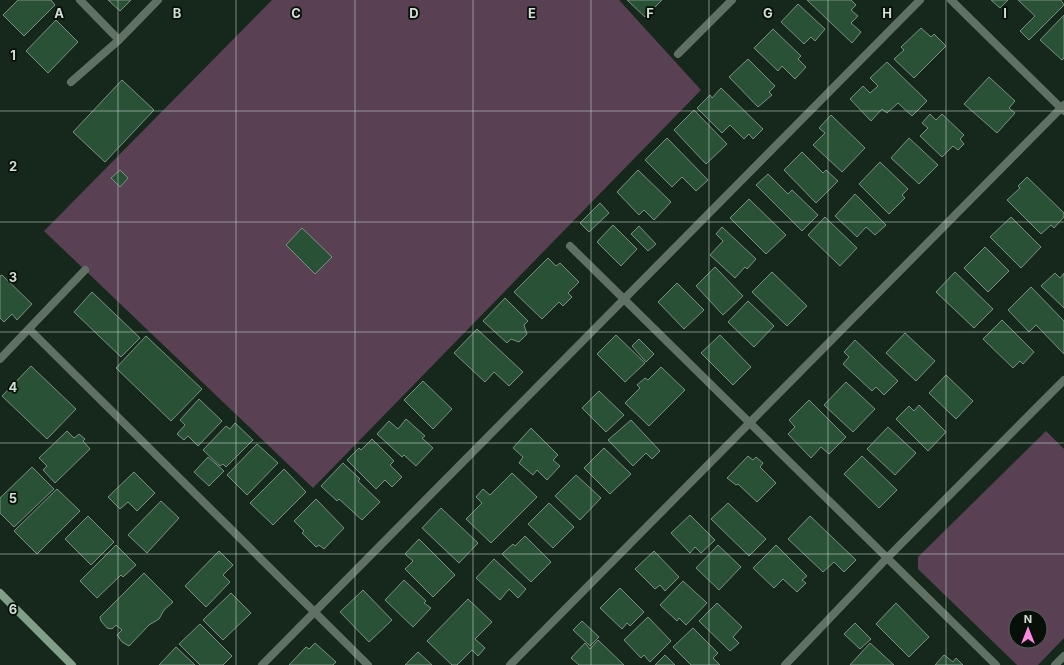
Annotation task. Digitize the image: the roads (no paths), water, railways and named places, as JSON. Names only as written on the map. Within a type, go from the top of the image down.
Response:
[{"type":"main road","points":[[0,593],[72,665]]},
{"type":"street","points":[[80,0],[119,40]]},
{"type":"street","points":[[71,82],[119,40],[158,0]]},
{"type":"street","points":[[678,54],[732,0]]},
{"type":"street","points":[[262,665],[920,0]]},
{"type":"street","points":[[510,665],[1063,108],[951,0]]},
{"type":"street","points":[[570,246],[996,665]]},
{"type":"street","points":[[0,359],[85,270]]},
{"type":"street","points":[[29,329],[368,665]]},
{"type":"street","points":[[785,665],[887,558],[1064,380]]},
{"type":"street","points":[[1055,665],[1064,656]]}]
